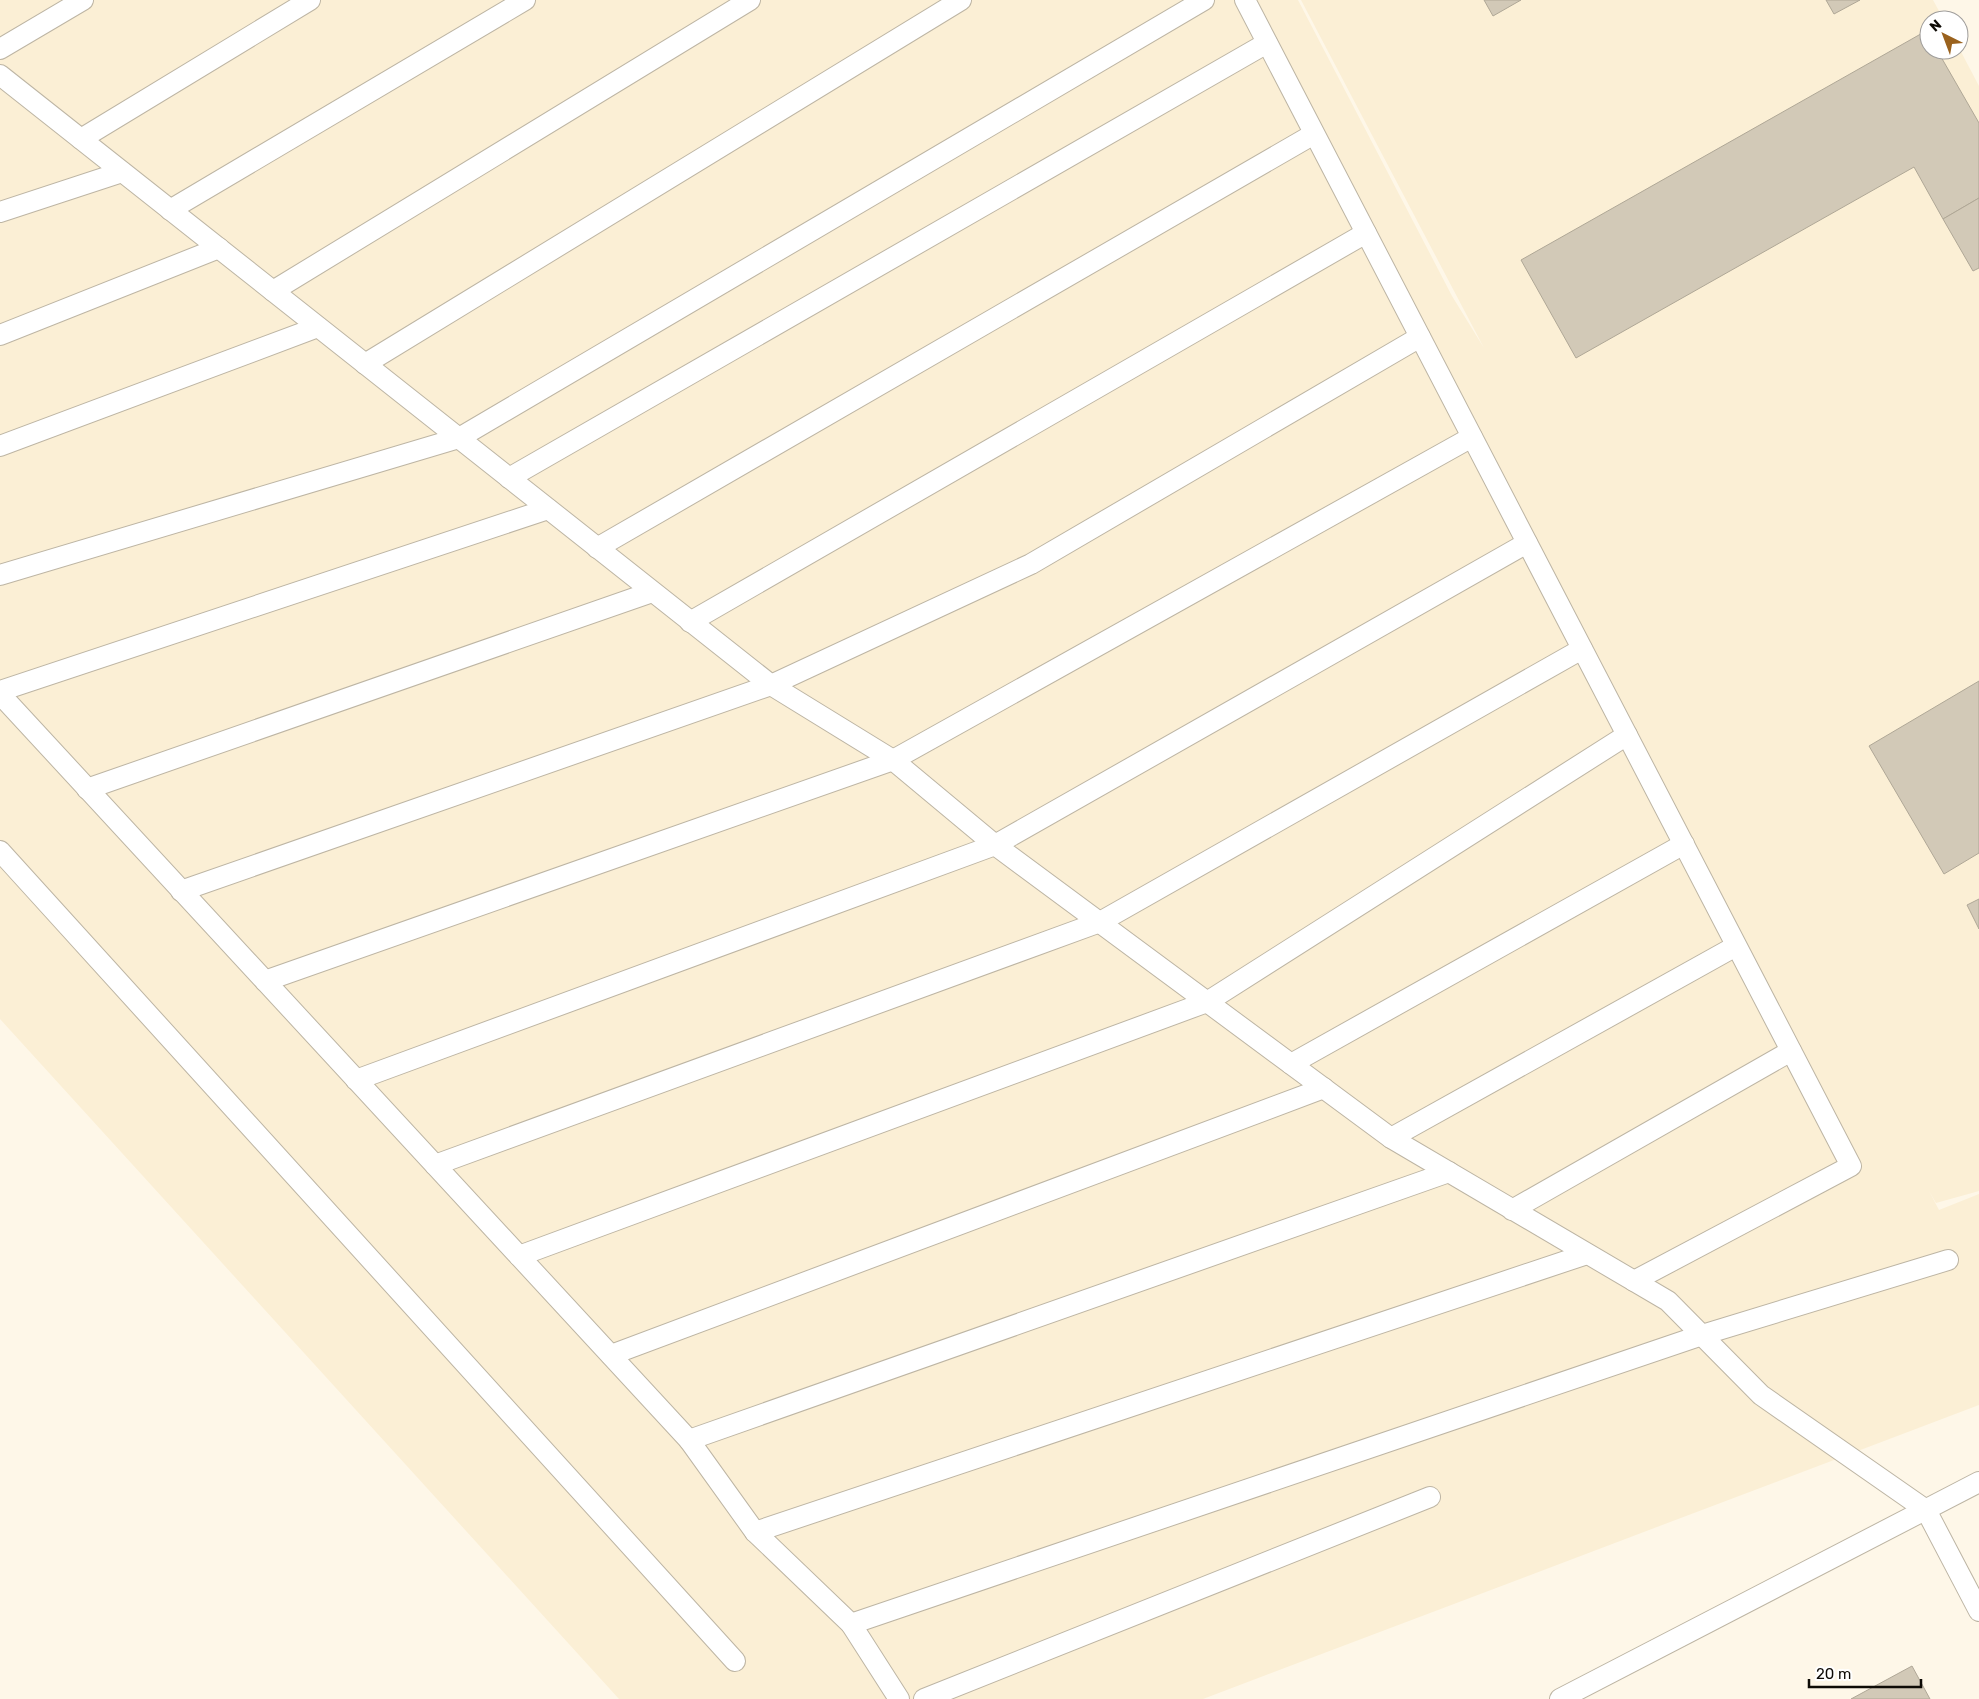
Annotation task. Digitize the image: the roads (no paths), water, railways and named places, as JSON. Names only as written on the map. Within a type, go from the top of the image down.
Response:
[{"type":"lane","points":[[0,49],[83,0]]},
{"type":"lane","points":[[81,139],[310,0]]},
{"type":"lane","points":[[170,210],[525,0]]},
{"type":"lane","points":[[273,291],[750,0]]},
{"type":"lane","points":[[365,364],[961,0]]},
{"type":"lane","points":[[0,574],[458,438],[1204,0]]},
{"type":"lane","points":[[1245,0],[1851,1166],[1634,1281]]},
{"type":"lane","points":[[509,478],[1267,43]]},
{"type":"lane","points":[[0,75],[771,685],[893,760],[995,844],[1391,1138],[1668,1301],[1761,1395],[1926,1510],[1979,1611]]},
{"type":"lane","points":[[597,548],[1314,134]]},
{"type":"lane","points":[[0,212],[122,172]]},
{"type":"lane","points":[[690,622],[1366,233]]},
{"type":"lane","points":[[0,335],[219,248]]},
{"type":"lane","points":[[0,446],[318,327]]},
{"type":"lane","points":[[182,891],[771,685],[1031,564],[1420,337]]},
{"type":"lane","points":[[264,981],[893,760],[1472,437]]},
{"type":"lane","points":[[548,509],[0,693],[689,1440],[755,1532],[851,1624],[899,1699]]},
{"type":"lane","points":[[356,1080],[995,844],[1527,543]]},
{"type":"lane","points":[[88,789],[652,592]]},
{"type":"lane","points":[[435,1165],[1100,922],[1582,649]]},
{"type":"lane","points":[[519,1256],[1207,1002],[1627,735]]},
{"type":"lane","points":[[1292,1064],[1684,844]]},
{"type":"lane","points":[[0,851],[735,1661]]},
{"type":"lane","points":[[1391,1138],[1736,946]]},
{"type":"lane","points":[[1512,1210],[1791,1051]]},
{"type":"lane","points":[[611,1355],[1324,1088]]},
{"type":"lane","points":[[689,1440],[1449,1172]]},
{"type":"lane","points":[[755,1532],[1587,1254]]},
{"type":"lane","points":[[851,1624],[1702,1335],[1948,1260]]},
{"type":"lane","points":[[1560,1699],[1979,1482]]},
{"type":"lane","points":[[924,1699],[1430,1497]]}]
